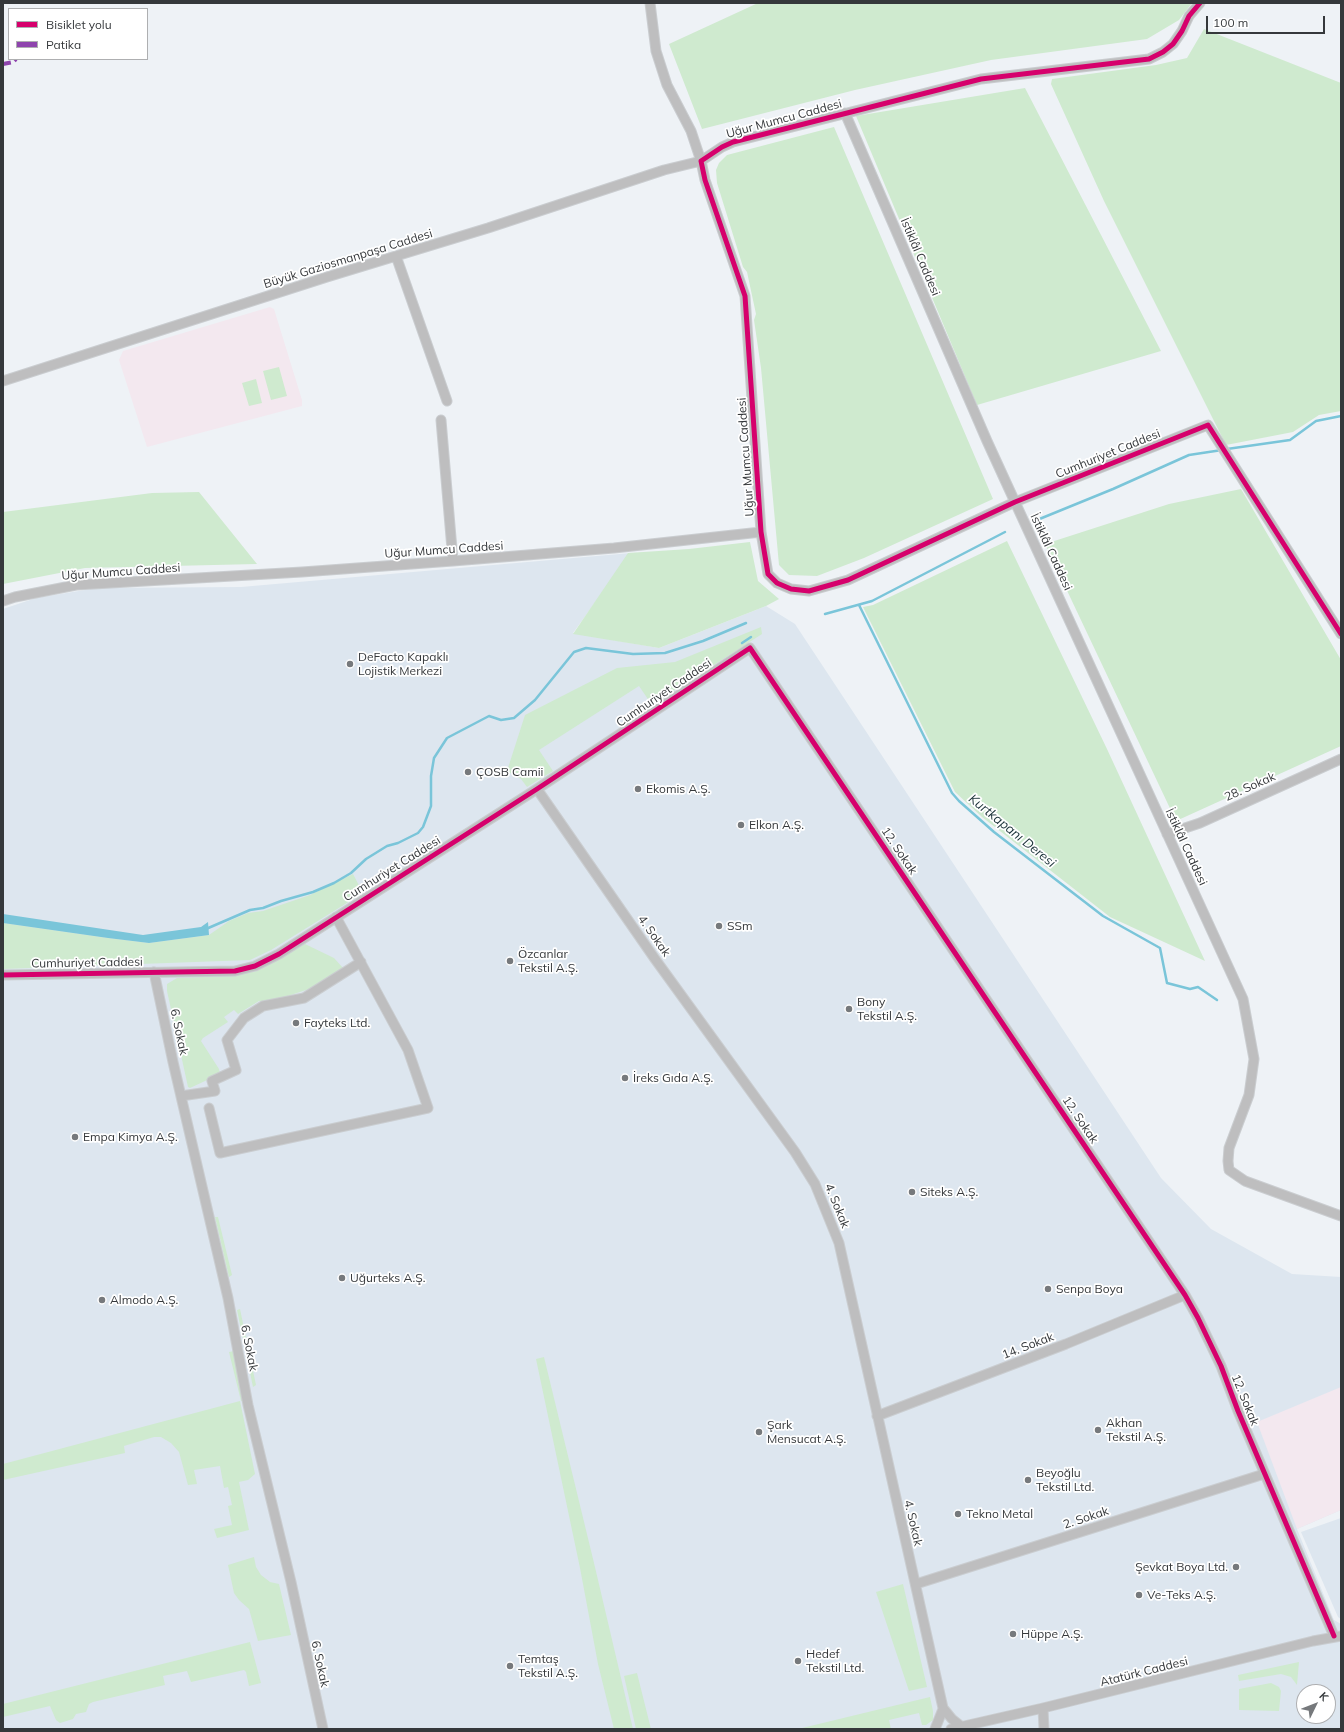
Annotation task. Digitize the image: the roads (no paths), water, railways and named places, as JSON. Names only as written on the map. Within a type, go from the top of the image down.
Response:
[{"type":"street","points":[[650,3],[658,58],[667,85],[691,131],[701,161]]},
{"type":"street","name":"Uğur Mumcu Caddesi","points":[[3,601],[15,597],[76,585],[302,572],[453,561],[614,548],[761,532],[745,296],[705,180],[701,161],[722,147],[733,142],[981,79],[1149,59],[1163,52],[1173,44],[1182,31],[1189,16],[1200,3]]},
{"type":"street","name":"İstiklâl Caddesi","points":[[845,113],[984,434],[1243,999],[1254,1059],[1248,1096],[1229,1148],[1229,1170],[1245,1181],[1341,1216]]},
{"type":"street","name":"Büyük Gaziosmanpaşa Caddesi","points":[[3,381],[488,228],[664,170],[701,161]]},
{"type":"street","points":[[396,256],[447,401]]},
{"type":"street","points":[[441,420],[453,561]]},
{"type":"street","name":"Cumhuriyet Caddesi","points":[[761,532],[768,574],[777,583],[791,589],[809,591],[848,580],[1015,502],[1208,425],[1341,634]]},
{"type":"street","name":"Cumhuriyet Caddesi","points":[[3,975],[234,971],[247,969],[265,962],[536,789],[750,648]]},
{"type":"street","name":"12. Sokak","points":[[750,648],[1185,1295],[1198,1318],[1220,1366],[1264,1474],[1338,1636]]},
{"type":"street","name":"28. Sokak","points":[[1167,834],[1200,823],[1341,759]]},
{"type":"street","name":"4. Sokak","points":[[536,789],[664,971],[795,1152],[815,1184],[839,1243],[943,1709]]},
{"type":"street","points":[[209,1108],[220,1153],[428,1108],[408,1050],[336,917]]},
{"type":"street","points":[[181,1096],[215,1091],[212,1082],[236,1070],[227,1040],[244,1018],[263,1006],[304,998],[361,962]]},
{"type":"street","name":"6. Sokak","points":[[154,972],[228,1298],[248,1405],[290,1577],[322,1729]]},
{"type":"street","name":"14. Sokak","points":[[877,1416],[1066,1344],[1185,1295]]},
{"type":"street","name":"2. Sokak","points":[[916,1584],[1264,1474]]},
{"type":"street","name":"Atatürk Caddesi","points":[[952,1729],[1338,1636]]},
{"type":"street","points":[[1044,1708],[1044,1729]]},
{"type":"street","points":[[935,1729],[943,1709],[962,1727]]},
{"type":"water","points":[[3,914],[143,935],[201,927],[208,922],[209,935],[149,943],[3,923]]},
{"type":"waterway","points":[[1227,449],[1290,440],[1316,421],[1341,416]]},
{"type":"waterway","points":[[1037,520],[1113,489],[1189,455],[1222,450]]},
{"type":"waterway","points":[[825,614],[872,601],[1005,532]]},
{"type":"waterway","name":"Kurtkapanı Deresi","points":[[859,605],[952,793],[959,801],[994,832],[1103,916],[1160,948],[1167,983],[1190,989],[1198,987],[1217,1000]]},
{"type":"waterway","points":[[206,929],[250,910],[263,908],[313,892],[334,883],[351,873],[366,859],[387,846],[398,843],[418,833],[423,827],[431,806],[431,776],[434,758],[447,738],[489,716],[501,720],[514,718],[535,700],[574,652],[586,648],[633,654],[665,653],[703,641],[746,623]]},
{"type":"waterway","points":[[742,643],[751,637]]},
{"type":"place","name":"DeFacto Kapaklı Lojistik Merkezi","points":[[350,664]]},
{"type":"place","name":"ÇOSB Camii","points":[[468,772]]},
{"type":"place","name":"Ekomis A.Ş.","points":[[638,789]]},
{"type":"place","name":"Elkon A.Ş.","points":[[741,825]]},
{"type":"place","name":"SSm","points":[[719,926]]},
{"type":"place","name":"Özcanlar Tekstil A.Ş.","points":[[510,961]]},
{"type":"place","name":"Bony Tekstil A.Ş.","points":[[849,1009]]},
{"type":"place","name":"Fayteks Ltd.","points":[[296,1023]]},
{"type":"place","name":"İreks Gıda A.Ş.","points":[[625,1078]]},
{"type":"place","name":"Empa Kimya A.Ş.","points":[[75,1137]]},
{"type":"place","name":"Siteks A.Ş.","points":[[912,1192]]},
{"type":"place","name":"Uğurteks A.Ş.","points":[[342,1278]]},
{"type":"place","name":"Senpa Boya","points":[[1048,1289]]},
{"type":"place","name":"Almodo A.Ş.","points":[[102,1300]]},
{"type":"place","name":"Akhan Tekstil A.Ş.","points":[[1098,1430]]},
{"type":"place","name":"Şark Mensucat A.Ş.","points":[[759,1432]]},
{"type":"place","name":"Beyoğlu Tekstil Ltd.","points":[[1028,1480]]},
{"type":"place","name":"Tekno Metal","points":[[958,1514]]},
{"type":"place","name":"Şevkat Boya Ltd.","points":[[1236,1567]]},
{"type":"place","name":"Ve-Teks A.Ş.","points":[[1139,1595]]},
{"type":"place","name":"Hüppe A.Ş.","points":[[1013,1634]]},
{"type":"place","name":"Hedef Tekstil Ltd.","points":[[798,1661]]},
{"type":"place","name":"Temtaş Tekstil A.Ş.","points":[[510,1666]]}]
